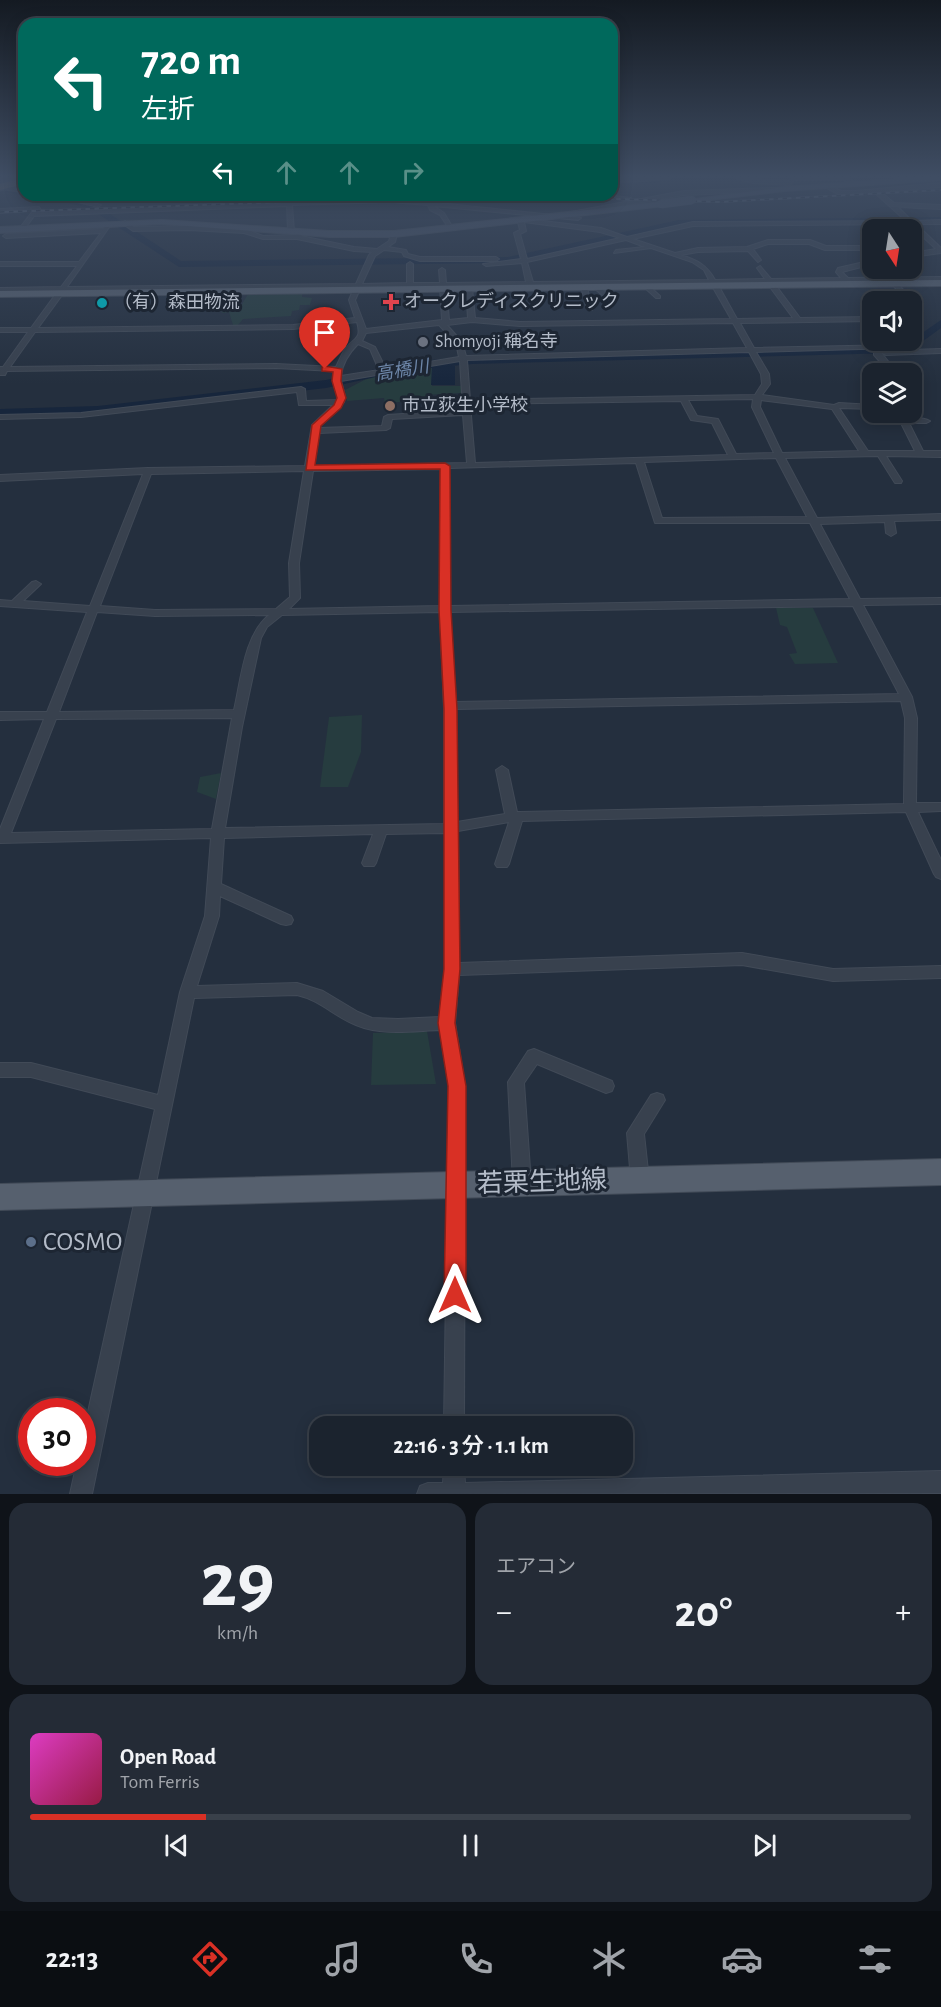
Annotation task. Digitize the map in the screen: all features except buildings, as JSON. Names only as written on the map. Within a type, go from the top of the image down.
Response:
[{"type":"main road","points":[[0,292],[596,287],[771,283],[895,284],[941,281]]},
{"type":"main road","name":"若栗生地線","points":[[0,1197],[941,1172]]},
{"type":"street","points":[[2,371],[93,245]]},
{"type":"street","points":[[337,245],[354,249],[404,251],[406,255],[420,259],[522,258]]},
{"type":"street","points":[[81,1494],[188,992],[212,916],[218,834],[255,638],[263,625],[295,598],[294,562],[315,431],[321,419],[340,402],[338,369],[343,356],[358,342],[363,331],[352,300],[372,255],[388,245]]},
{"type":"street","points":[[519,245],[530,286]]},
{"type":"street","points":[[486,264],[585,245]]},
{"type":"street","points":[[646,245],[701,265],[765,374],[766,384],[757,397],[756,407],[906,697],[910,718],[910,808],[941,874]]},
{"type":"street","points":[[674,254],[698,249],[749,249],[761,245]]},
{"type":"street","points":[[817,245],[825,248],[862,248]]},
{"type":"street","points":[[616,252],[656,248]]},
{"type":"street","points":[[749,249],[798,320]]},
{"type":"street","points":[[922,249],[938,250]]},
{"type":"street","points":[[631,250],[639,259]]},
{"type":"street","points":[[922,253],[938,250]]},
{"type":"street","points":[[0,264],[79,264]]},
{"type":"street","points":[[410,264],[410,285]]},
{"type":"street","points":[[862,264],[840,269],[839,272],[849,283],[941,281]]},
{"type":"street","points":[[442,270],[444,323],[459,342],[463,361],[471,465]]},
{"type":"street","points":[[0,284],[14,284]]},
{"type":"street","points":[[357,288],[410,285],[443,287],[714,284]]},
{"type":"street","points":[[895,284],[902,291]]},
{"type":"street","points":[[647,286],[658,297]]},
{"type":"street","points":[[584,287],[590,309]]},
{"type":"street","points":[[596,287],[610,299]]},
{"type":"street","points":[[469,288],[472,320]]},
{"type":"street","points":[[0,330],[293,327],[359,320]]},
{"type":"street","points":[[363,331],[472,320],[520,324],[862,320]]},
{"type":"street","points":[[358,342],[373,348],[383,370]]},
{"type":"street","points":[[718,347],[752,351],[940,352]]},
{"type":"street","points":[[337,379],[383,370],[463,361],[862,347]]},
{"type":"street","points":[[877,353],[886,363]]},
{"type":"street","points":[[2,371],[276,366],[338,369]]},
{"type":"street","points":[[0,417],[81,415],[301,389],[302,403],[340,402]]},
{"type":"street","points":[[467,402],[757,397],[836,407],[839,405],[862,406]]},
{"type":"street","points":[[684,399],[693,418],[697,421],[715,421],[734,457]]},
{"type":"street","points":[[836,407],[865,453]]},
{"type":"street","points":[[315,431],[386,428],[387,417],[468,412]]},
{"type":"street","points":[[920,453],[904,421],[926,421]]},
{"type":"street","points":[[0,478],[148,471],[445,466],[865,453],[941,454]]},
{"type":"street","points":[[880,453],[898,481]]},
{"type":"street","points":[[639,460],[658,521],[941,517]]},
{"type":"street","points":[[445,466],[445,610],[450,706],[452,969],[447,1023],[457,1086],[454,1416]]},
{"type":"street","points":[[148,471],[1,838],[451,828],[515,817],[941,807]]},
{"type":"street","points":[[889,519],[891,533]]},
{"type":"street","points":[[15,603],[36,584]]},
{"type":"street","points":[[0,603],[155,613],[941,601]]},
{"type":"street","points":[[450,706],[906,697]]},
{"type":"street","points":[[0,716],[239,714]]},
{"type":"street","points":[[502,770],[515,817],[502,864]]},
{"type":"street","points":[[369,863],[381,830]]},
{"type":"street","points":[[214,887],[286,920]]},
{"type":"street","points":[[452,969],[742,959],[833,975],[941,972]]},
{"type":"street","points":[[188,992],[312,990],[360,1020],[373,1025],[447,1023]]},
{"type":"street","points":[[522,1183],[516,1082],[534,1056],[606,1086]]},
{"type":"street","points":[[0,1071],[31,1070],[164,1104]]},
{"type":"street","points":[[640,1180],[635,1133],[657,1100]]},
{"type":"street","points":[[454,1476],[454,1494]]},
{"type":"street","points":[[428,1494],[941,1482]]},
{"type":"green space","points":[[302,293],[302,297],[312,298],[310,305],[300,305],[299,310],[292,311],[291,316],[243,319],[238,325],[233,325],[229,312],[223,313],[219,309],[241,306],[248,294]]},
{"type":"green space","points":[[432,366],[432,386],[462,386],[461,393],[426,395],[428,400],[385,403],[384,398],[347,401],[345,390],[372,376]]},
{"type":"green space","points":[[776,608],[813,608],[838,663],[795,664],[789,654],[797,653],[787,627],[780,625]]},
{"type":"green space","points":[[362,715],[361,752],[348,787],[320,787],[329,717]]},
{"type":"green space","points":[[221,773],[216,799],[197,792],[200,777]]},
{"type":"green space","points":[[427,1031],[436,1084],[371,1085],[373,1033]]},
{"type":"water","points":[[432,366],[455,366],[455,385],[431,385]]},
{"type":"waterway","points":[[150,245],[179,264],[508,260],[579,245]]},
{"type":"waterway","name":"高橋川","points":[[431,364],[472,360],[895,350],[908,347],[941,323]]},
{"type":"waterway","name":"高橋川","points":[[0,413],[98,410],[326,384],[381,372]]},
{"type":"place","name":"オークレディスクリニック","points":[[391,302]]},
{"type":"place","name":"（有）森田物流","points":[[102,303]]},
{"type":"place","name":"Shomyoji 稱名寺","points":[[423,342]]},
{"type":"place","name":"市立荻生小学校","points":[[390,406]]},
{"type":"place","name":"COSMO","points":[[31,1242]]},
{"type":"route","points":[[325,369],[338,369],[337,381],[342,398],[338,406],[316,425],[310,468],[445,466],[445,610],[450,709],[452,969],[447,1023],[457,1086],[455,1295]]}]
